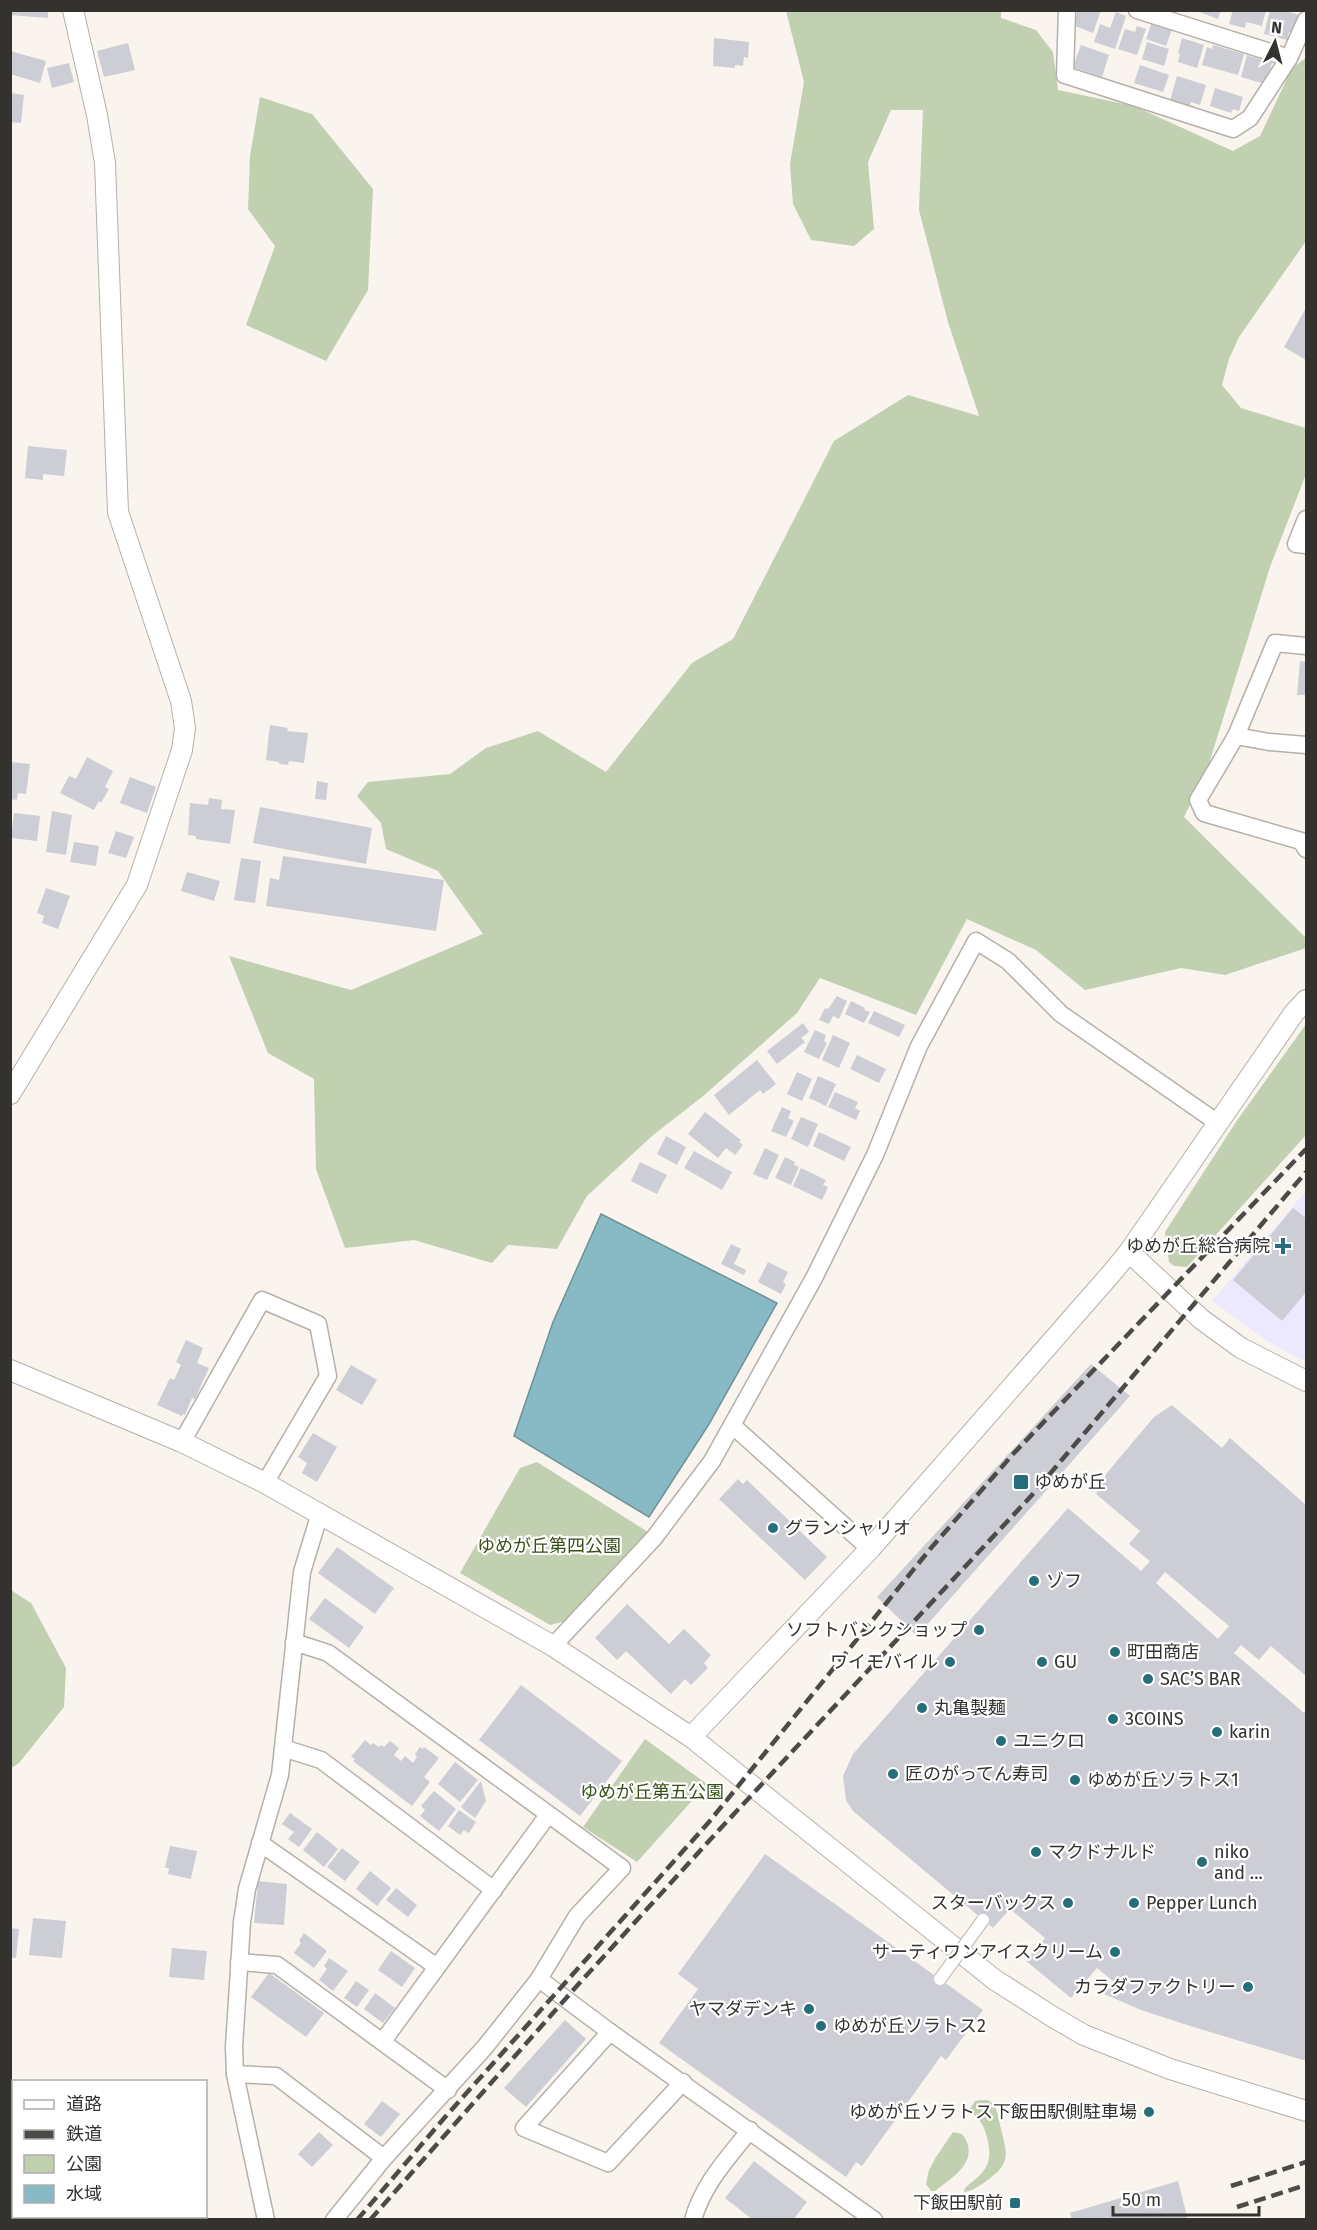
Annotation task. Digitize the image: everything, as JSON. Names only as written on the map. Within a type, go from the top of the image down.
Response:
[{"type":"street","points":[[10,1094],[137,885],[182,750],[185,728],[181,701],[118,512],[105,163],[97,115],[73,10]]},
{"type":"street","points":[[1067,10],[1065,75],[1233,129],[1250,118],[1289,58],[1306,20]]},
{"type":"street","points":[[1137,10],[1289,58]]},
{"type":"street","points":[[1306,519],[1296,544],[1306,545]]},
{"type":"street","points":[[1306,646],[1275,643],[1236,736],[1198,800],[1204,813],[1301,841],[1306,849]]},
{"type":"street","points":[[1236,736],[1306,745]]},
{"type":"street","points":[[553,1646],[654,1538],[712,1461],[814,1278],[875,1155],[919,1046],[976,941],[1008,961],[1061,1014],[1218,1123]]},
{"type":"street","points":[[691,1737],[870,1549],[1129,1252],[1294,1013],[1306,1000]]},
{"type":"street","points":[[1129,1252],[1201,1319],[1241,1348],[1306,1381]]},
{"type":"street","points":[[183,1442],[262,1300],[318,1324],[328,1376],[265,1484]]},
{"type":"street","points":[[10,1370],[183,1442],[320,1513],[553,1646],[691,1737],[977,1966],[1034,2006],[1084,2035],[1122,2052],[1170,2069],[1306,2111]]},
{"type":"street","points":[[732,1425],[870,1549]]},
{"type":"street","points":[[266,2220],[235,2074],[239,1962],[246,1900],[280,1775],[302,1572],[320,1513]]},
{"type":"street","points":[[294,1642],[328,1653],[622,1868],[577,1916],[539,1979],[448,2090],[384,2158],[334,2220]]},
{"type":"street","points":[[283,1748],[321,1760],[494,1890]]},
{"type":"street","points":[[383,2041],[548,1815]]},
{"type":"street","points":[[260,1843],[437,1967]]},
{"type":"street","points":[[940,1979],[983,1920]]},
{"type":"street","points":[[239,1962],[277,1965],[448,2090]]},
{"type":"street","points":[[539,1979],[874,2220]]},
{"type":"street","points":[[610,2032],[524,2128],[608,2163],[683,2082]]},
{"type":"street","points":[[235,2074],[276,2076],[384,2158]]},
{"type":"street","points":[[693,2220],[699,2199],[709,2182],[750,2130]]},
{"type":"shaded area","name":"ゆめが丘総合病院","points":[[1306,1191],[1306,1361],[1264,1339],[1212,1301]]},
{"type":"green space","points":[[786,11],[1001,11],[1001,18],[1036,30],[1053,52],[1058,90],[1134,106],[1233,151],[1260,136],[1292,68],[1306,58],[1306,241],[1239,337],[1229,359],[1222,385],[1241,408],[1306,428],[1306,474],[1270,567],[1208,767],[1184,817],[1306,938],[1306,948],[1225,975],[1181,968],[1085,990],[1036,950],[967,919],[916,1015],[820,978],[797,1013],[702,1097],[652,1136],[587,1196],[557,1249],[508,1245],[492,1263],[414,1240],[345,1248],[316,1169],[314,1079],[268,1053],[229,956],[351,990],[483,934],[438,871],[386,849],[381,823],[357,796],[368,782],[450,774],[486,748],[538,731],[606,772],[692,663],[733,639],[834,441],[908,395],[979,416],[948,322],[919,210],[923,110],[891,110],[868,162],[874,229],[854,246],[811,240],[793,204],[790,164],[804,82]]},
{"type":"green space","points":[[260,97],[312,114],[373,189],[368,290],[326,361],[246,325],[275,246],[248,209],[250,156]]},
{"type":"green space","points":[[1306,1024],[1306,1135],[1187,1267],[1174,1266],[1169,1262],[1165,1232],[1236,1122]]},
{"type":"green space","name":"ゆめが丘第四公園","points":[[537,1462],[648,1532],[566,1621],[550,1625],[460,1573],[520,1468]]},
{"type":"green space","points":[[11,1590],[31,1603],[66,1668],[64,1707],[19,1763],[11,1768]]},
{"type":"green space","name":"ゆめが丘第五公園","points":[[645,1739],[707,1784],[637,1862],[583,1827]]},
{"type":"green space","points":[[988,2100],[997,2111],[1006,2157],[994,2175],[970,2191],[964,2192],[988,2163],[988,2141],[984,2127],[969,2110],[975,2101]]},
{"type":"green space","points":[[953,2132],[962,2134],[967,2143],[969,2152],[967,2160],[957,2174],[935,2191],[931,2191],[926,2184],[929,2170]]},
{"type":"water","points":[[601,1214],[777,1303],[709,1424],[649,1517],[514,1436],[553,1322]]},
{"type":"building","points":[[10,10],[48,10],[48,18],[10,15]]},
{"type":"building","points":[[1078,10],[1101,10],[1093,33],[1073,25]]},
{"type":"building","points":[[1194,10],[1221,10],[1218,19]]},
{"type":"building","points":[[1233,10],[1266,10],[1262,26],[1246,22],[1245,28],[1229,24]]},
{"type":"building","points":[[1270,10],[1282,10],[1300,15],[1295,33],[1289,32],[1287,40],[1264,34]]},
{"type":"building","points":[[1116,12],[1126,16],[1115,49],[1094,42],[1100,24],[1110,28]]},
{"type":"building","points":[[1152,22],[1172,29],[1166,46],[1146,39]]},
{"type":"building","points":[[1137,26],[1146,29],[1137,55],[1118,49],[1125,29],[1135,32]]},
{"type":"building","points":[[714,38],[749,42],[748,58],[744,57],[743,66],[735,65],[735,68],[713,66]]},
{"type":"building","points":[[1182,38],[1204,45],[1197,68],[1178,62]]},
{"type":"building","points":[[1147,42],[1169,49],[1164,66],[1142,59]]},
{"type":"building","points":[[128,43],[135,70],[104,77],[97,51]]},
{"type":"building","points":[[1081,45],[1109,55],[1102,77],[1073,67]]},
{"type":"building","points":[[1213,45],[1244,54],[1238,75],[1202,65],[1207,47],[1212,49]]},
{"type":"building","points":[[10,51],[46,61],[40,83],[10,74]]},
{"type":"building","points":[[1247,55],[1272,63],[1265,84],[1241,77]]},
{"type":"building","points":[[69,63],[74,82],[52,88],[47,68]]},
{"type":"building","points":[[1140,65],[1169,75],[1163,92],[1134,83]]},
{"type":"building","points":[[1177,76],[1206,85],[1200,105],[1191,102],[1190,106],[1170,101]]},
{"type":"building","points":[[1215,88],[1243,97],[1239,111],[1233,109],[1231,113],[1210,106]]},
{"type":"building","points":[[10,93],[24,95],[21,123],[10,122]]},
{"type":"building","points":[[1306,308],[1306,360],[1284,347]]},
{"type":"building","points":[[28,446],[67,450],[64,476],[43,474],[43,480],[25,478]]},
{"type":"building","points":[[1300,661],[1306,662],[1306,695],[1297,695]]},
{"type":"building","points":[[270,725],[288,728],[287,731],[308,733],[304,763],[289,761],[288,765],[266,760]]},
{"type":"building","points":[[87,757],[113,771],[105,787],[109,789],[94,810],[60,793],[69,776],[76,779]]},
{"type":"building","points":[[10,762],[30,764],[26,794],[18,793],[17,800],[10,799]]},
{"type":"building","points":[[130,777],[156,787],[147,813],[120,803]]},
{"type":"building","points":[[317,781],[328,783],[326,800],[315,799]]},
{"type":"building","points":[[209,798],[222,800],[221,809],[235,810],[230,844],[196,839],[196,836],[188,835],[190,803],[208,805]]},
{"type":"building","points":[[260,807],[372,828],[366,864],[253,843]]},
{"type":"building","points":[[52,811],[72,815],[66,855],[46,852]]},
{"type":"building","points":[[14,813],[40,816],[37,841],[11,838]]},
{"type":"building","points":[[116,831],[134,837],[126,858],[108,853]]},
{"type":"building","points":[[74,842],[99,846],[96,866],[70,862]]},
{"type":"building","points":[[283,856],[444,880],[436,931],[266,906],[270,878],[279,880]]},
{"type":"building","points":[[241,858],[261,861],[255,903],[234,900]]},
{"type":"building","points":[[187,872],[220,881],[214,901],[181,891]]},
{"type":"building","points":[[46,888],[70,896],[58,929],[42,923],[44,916],[37,913]]},
{"type":"building","points":[[837,996],[847,1001],[839,1019],[833,1016],[829,1024],[819,1020],[825,1008],[828,1009]]},
{"type":"building","points":[[851,1001],[870,1012],[864,1023],[845,1014]]},
{"type":"building","points":[[874,1011],[905,1025],[899,1037],[868,1023]]},
{"type":"building","points":[[803,1023],[809,1032],[801,1038],[805,1042],[777,1064],[767,1051]]},
{"type":"building","points":[[815,1030],[826,1035],[824,1041],[827,1043],[819,1059],[804,1052]]},
{"type":"building","points":[[833,1035],[850,1043],[839,1068],[822,1060]]},
{"type":"building","points":[[857,1055],[886,1069],[879,1083],[850,1069]]},
{"type":"building","points":[[757,1060],[776,1084],[763,1094],[760,1090],[729,1115],[714,1095]]},
{"type":"building","points":[[797,1072],[812,1079],[802,1101],[787,1094]]},
{"type":"building","points":[[818,1076],[836,1084],[826,1106],[809,1098]]},
{"type":"building","points":[[835,1092],[858,1102],[855,1108],[860,1111],[856,1120],[828,1107]]},
{"type":"building","points":[[782,1107],[791,1111],[788,1118],[794,1121],[786,1137],[771,1131]]},
{"type":"building","points":[[705,1112],[741,1140],[739,1142],[743,1145],[735,1155],[726,1148],[718,1158],[688,1134]]},
{"type":"building","points":[[801,1117],[818,1124],[808,1147],[791,1139]]},
{"type":"building","points":[[819,1132],[851,1147],[844,1161],[813,1146]]},
{"type":"building","points":[[666,1136],[686,1147],[677,1165],[657,1154]]},
{"type":"building","points":[[765,1148],[779,1155],[767,1180],[753,1174]]},
{"type":"building","points":[[694,1151],[732,1172],[722,1190],[684,1168]]},
{"type":"building","points":[[785,1157],[799,1167],[791,1185],[775,1178]]},
{"type":"building","points":[[640,1162],[667,1175],[657,1194],[631,1181]]},
{"type":"building","points":[[801,1168],[826,1180],[823,1185],[828,1187],[822,1200],[793,1186]]},
{"type":"building","points":[[1293,1208],[1306,1218],[1306,1292],[1282,1321],[1233,1280]]},
{"type":"building","points":[[731,1244],[741,1249],[734,1264],[746,1270],[744,1275],[721,1264]]},
{"type":"building","points":[[768,1262],[788,1272],[781,1294],[758,1282]]},
{"type":"building","points":[[186,1340],[203,1348],[197,1363],[209,1368],[195,1399],[192,1398],[185,1415],[182,1416],[157,1405],[170,1378],[174,1380],[181,1365],[176,1362]]},
{"type":"building","points":[[1091,1364],[1130,1396],[917,1636],[877,1597]]},
{"type":"building","points":[[351,1365],[377,1380],[362,1405],[336,1390]]},
{"type":"building","name":"ゆめが丘ソラトス1","points":[[1172,1405],[1222,1448],[1230,1438],[1306,1505],[1306,1676],[1271,1646],[1259,1660],[1241,1645],[1234,1653],[1303,1712],[1306,1712],[1306,2061],[1141,2010],[1104,1994],[1114,1982],[1097,1968],[1071,1998],[1026,1961],[1045,1938],[1010,1909],[993,1928],[853,1811],[846,1800],[843,1776],[853,1754],[1068,1508],[1141,1571],[1150,1561],[1129,1544],[1140,1531],[1096,1494],[1106,1474],[1154,1417]],"holes":[[[1165,1572],[1229,1626],[1218,1639],[1156,1583]]]},
{"type":"building","points":[[313,1433],[337,1447],[317,1482],[302,1473],[307,1463],[298,1457]]},
{"type":"building","name":"グランシャリオ","points":[[738,1479],[743,1484],[747,1480],[827,1557],[805,1580],[719,1499]]},
{"type":"building","points":[[337,1547],[394,1588],[375,1614],[318,1573]]},
{"type":"building","points":[[325,1598],[364,1627],[349,1648],[309,1619]]},
{"type":"building","points":[[627,1604],[669,1644],[684,1629],[711,1655],[704,1663],[708,1668],[691,1685],[685,1679],[671,1694],[626,1651],[617,1660],[595,1638]]},
{"type":"building","points":[[521,1685],[622,1761],[580,1816],[479,1740]]},
{"type":"building","points":[[365,1740],[379,1747],[381,1745],[384,1747],[390,1741],[399,1748],[394,1755],[401,1761],[405,1756],[413,1763],[420,1747],[423,1749],[424,1747],[439,1758],[424,1777],[430,1782],[412,1806],[353,1761],[355,1759],[351,1757]]},
{"type":"building","points":[[455,1762],[478,1780],[460,1802],[438,1784]]},
{"type":"building","points":[[481,1781],[486,1801],[475,1818],[461,1807]]},
{"type":"building","points":[[434,1791],[456,1809],[439,1831],[420,1816],[425,1810],[421,1806]]},
{"type":"building","points":[[459,1810],[476,1822],[469,1833],[464,1830],[460,1835],[448,1826]]},
{"type":"building","points":[[290,1813],[312,1829],[299,1847],[288,1839],[294,1832],[282,1824]]},
{"type":"building","points":[[317,1832],[338,1849],[324,1867],[303,1850]]},
{"type":"building","points":[[170,1846],[197,1851],[191,1879],[168,1874],[169,1868],[165,1868]]},
{"type":"building","points":[[342,1848],[360,1862],[345,1881],[327,1867]]},
{"type":"building","name":"ゆめが丘ソラトス2","points":[[765,1854],[983,2010],[946,2060],[941,2056],[862,2166],[856,2162],[846,2177],[659,2043],[698,1989],[678,1974]]},
{"type":"building","points":[[370,1871],[391,1888],[377,1906],[356,1889]]},
{"type":"building","points":[[258,1881],[287,1884],[284,1925],[254,1923]]},
{"type":"building","points":[[396,1888],[417,1905],[408,1917],[386,1900]]},
{"type":"building","points":[[33,1918],[66,1921],[62,1958],[29,1955]]},
{"type":"building","points":[[10,1928],[19,1929],[16,1958],[10,1957]]},
{"type":"building","points":[[304,1933],[327,1951],[314,1968],[294,1953]]},
{"type":"building","points":[[172,1948],[207,1951],[204,1980],[169,1977]]},
{"type":"building","points":[[391,1951],[415,1968],[402,1987],[378,1970]]},
{"type":"building","points":[[329,1958],[348,1971],[333,1991],[319,1980],[327,1969],[324,1966]]},
{"type":"building","points":[[269,1973],[324,2013],[306,2037],[251,1997]]},
{"type":"building","points":[[356,1981],[369,1990],[357,2007],[344,1998]]},
{"type":"building","points":[[375,1993],[395,2008],[383,2023],[364,2009]]},
{"type":"building","points":[[565,2020],[586,2039],[526,2107],[504,2088]]},
{"type":"building","points":[[382,2101],[400,2114],[381,2137],[364,2124]]},
{"type":"building","points":[[319,2132],[333,2145],[312,2167],[298,2154]]},
{"type":"building","points":[[754,2161],[807,2202],[793,2220],[753,2220],[725,2198]]},
{"type":"building","points":[[1178,2181],[1188,2220],[1072,2220],[1070,2213]]},
{"type":"railway","points":[[357,2220],[446,2116],[709,1822],[931,1548],[1014,1453],[1306,1149]]},
{"type":"railway","points":[[370,2220],[575,1988],[719,1830],[1032,1495],[1306,1172]]},
{"type":"railway","points":[[1231,2186],[1306,2162]]},
{"type":"railway","points":[[1237,2207],[1306,2185]]},
{"type":"place","name":"ゆめが丘総合病院","points":[[1283,1246]]},
{"type":"place","name":"ゆめが丘","points":[[1021,1482]]},
{"type":"place","name":"グランシャリオ","points":[[773,1528]]},
{"type":"place","name":"ゾフ","points":[[1034,1581]]},
{"type":"place","name":"ソフトバンクショップ","points":[[979,1630]]},
{"type":"place","name":"町田商店","points":[[1115,1652]]},
{"type":"place","name":"ワイモバイル","points":[[950,1662]]},
{"type":"place","name":"GU","points":[[1042,1662]]},
{"type":"place","name":"SAC’S BAR","points":[[1148,1679]]},
{"type":"place","name":"丸亀製麺","points":[[922,1708]]},
{"type":"place","name":"3COINS","points":[[1113,1719]]},
{"type":"place","name":"karin","points":[[1217,1732]]},
{"type":"place","name":"ユニクロ","points":[[1001,1741]]},
{"type":"place","name":"匠のがってん寿司","points":[[893,1774]]},
{"type":"place","name":"ゆめが丘ソラトス1","points":[[1075,1780]]},
{"type":"place","name":"マクドナルド","points":[[1036,1852]]},
{"type":"place","name":"niko and ...","points":[[1202,1862]]},
{"type":"place","name":"スターバックス","points":[[1068,1903]]},
{"type":"place","name":"Pepper Lunch","points":[[1134,1903]]},
{"type":"place","name":"サーティワンアイスクリーム","points":[[1115,1952]]},
{"type":"place","name":"カラダファクトリー","points":[[1248,1987]]},
{"type":"place","name":"ヤマダデンキ","points":[[809,2009]]},
{"type":"place","name":"ゆめが丘ソラトス2","points":[[821,2026]]},
{"type":"place","name":"ゆめが丘ソラトス下飯田駅側駐車場","points":[[1149,2112]]},
{"type":"place","name":"下飯田駅前","points":[[1015,2203]]}]
